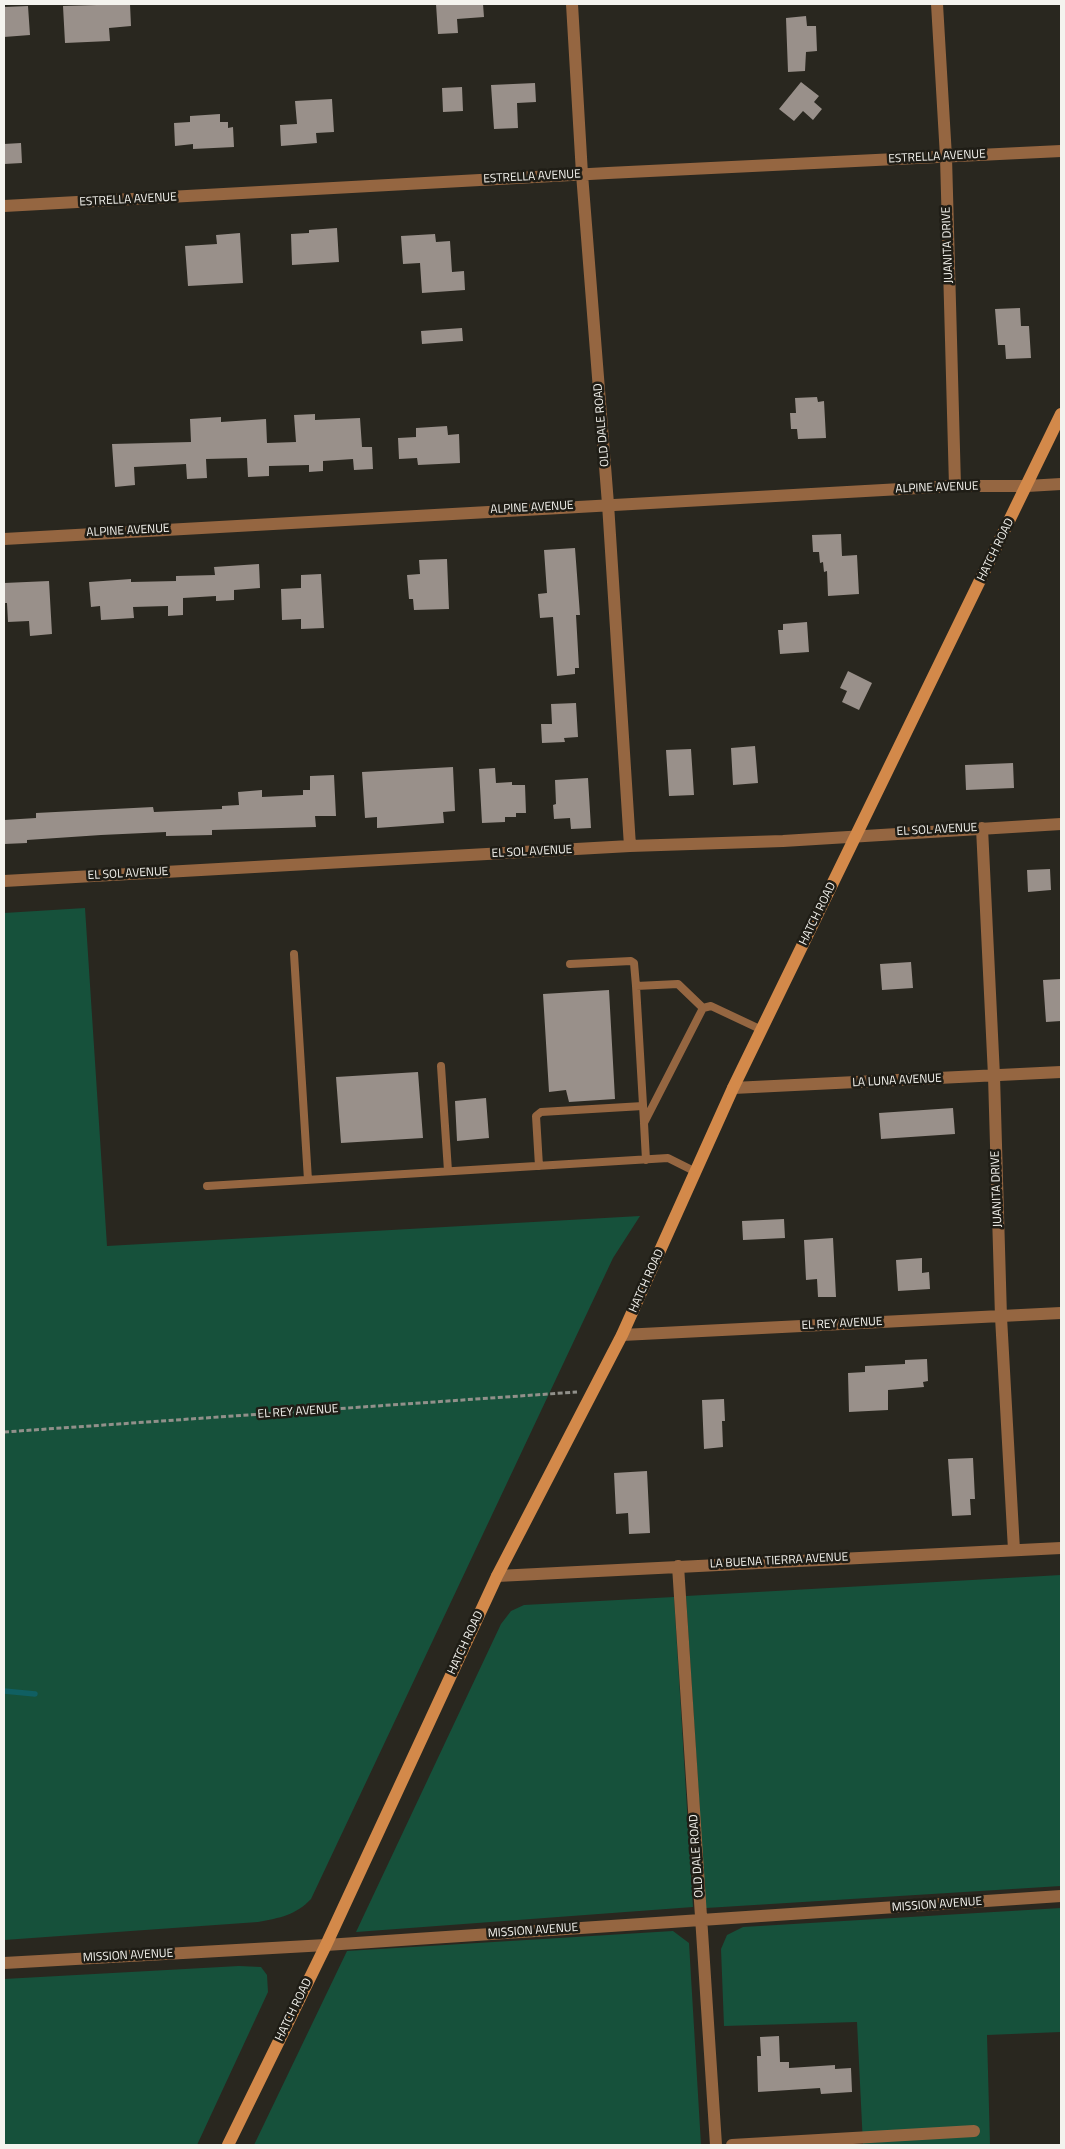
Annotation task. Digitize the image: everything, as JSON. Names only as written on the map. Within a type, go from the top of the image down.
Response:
[{"type":"street","name":"OLD DALE ROAD","points":[[572,4],[582,174],[608,504],[630,846]]},
{"type":"street","name":"JUANITA DRIVE","points":[[938,4],[946,157],[955,486]]},
{"type":"street","name":"ESTRELLA AVENUE","points":[[4,206],[582,174],[1061,151]]},
{"type":"street","name":"HATCH ROAD","points":[[228,2145],[326,1945],[497,1576],[622,1335],[733,1088],[1061,414]]},
{"type":"street","name":"ALPINE AVENUE","points":[[4,538],[955,486],[1061,484]]},
{"type":"street","name":"EL SOL AVENUE","points":[[4,881],[630,846],[783,841],[856,835],[1061,824]]},
{"type":"street","name":"JUANITA DRIVE","points":[[982,828],[994,1076],[1001,1317],[1014,1550]]},
{"type":"street","name":"LA LUNA AVENUE","points":[[733,1088],[1061,1072]]},
{"type":"street","name":"EL REY AVENUE","points":[[622,1335],[1061,1313]]},
{"type":"street","name":"LA BUENA TIERRA AVENUE","points":[[497,1576],[1061,1548]]},
{"type":"street","name":"OLD DALE ROAD","points":[[678,1566],[716,2145]]},
{"type":"street","name":"MISSION AVENUE","points":[[4,1963],[326,1945],[1061,1896]]},
{"type":"street","points":[[732,2145],[974,2131]]},
{"type":"lane","points":[[294,954],[308,1180]]},
{"type":"lane","points":[[570,964],[631,961],[634,963],[646,1160]]},
{"type":"lane","points":[[636,986],[678,984],[703,1008]]},
{"type":"lane","points":[[644,1123],[703,1008],[711,1006],[762,1030]]},
{"type":"lane","points":[[441,1066],[448,1171]]},
{"type":"lane","points":[[539,1166],[536,1116],[541,1112],[643,1106]]},
{"type":"lane","points":[[207,1186],[668,1158],[696,1172]]},
{"type":"path","name":"EL REY AVENUE","points":[[4,1432],[592,1391]]},
{"type":"green space","points":[[85,908],[107,1246],[640,1216],[613,1258],[311,1899],[299,1909],[287,1915],[258,1922],[4,1940],[4,913]]},
{"type":"green space","points":[[1061,1575],[1061,1886],[706,1908],[686,1596]]},
{"type":"green space","points":[[674,1597],[693,1907],[356,1932],[501,1624],[511,1611],[524,1605]]},
{"type":"green space","points":[[1061,1908],[1061,2032],[987,2035],[990,2145],[863,2145],[857,2022],[724,2026],[721,1949],[727,1935],[743,1927]]},
{"type":"green space","points":[[673,1931],[689,1943],[701,2145],[254,2145],[347,1951]]},
{"type":"green space","points":[[239,1966],[261,1967],[267,1975],[268,1992],[197,2145],[4,2145],[4,1979]]},
{"type":"building","points":[[130,4],[131,26],[109,28],[110,41],[65,43],[63,6]]},
{"type":"building","points":[[436,4],[483,4],[484,17],[457,19],[458,33],[438,34]]},
{"type":"building","points":[[28,6],[30,35],[4,37],[4,7]]},
{"type":"building","points":[[806,16],[807,26],[816,26],[817,51],[806,52],[805,71],[788,72],[786,18]]},
{"type":"building","points":[[801,82],[819,96],[814,102],[822,109],[813,120],[803,111],[794,121],[779,109]]},
{"type":"building","points":[[535,83],[536,102],[517,103],[518,128],[494,129],[491,85]]},
{"type":"building","points":[[462,87],[463,111],[443,112],[442,88]]},
{"type":"building","points":[[332,99],[334,132],[316,133],[317,143],[281,146],[280,125],[297,124],[295,101]]},
{"type":"building","points":[[220,114],[220,122],[228,122],[228,128],[233,127],[234,147],[193,149],[193,144],[175,146],[174,123],[190,122],[190,116]]},
{"type":"building","points":[[21,143],[22,163],[4,164],[4,144]]},
{"type":"building","points":[[337,228],[339,262],[292,265],[291,234],[309,233],[309,230]]},
{"type":"building","points":[[240,233],[243,283],[188,286],[185,246],[217,244],[216,235]]},
{"type":"building","points":[[435,234],[436,242],[450,241],[452,272],[464,271],[465,290],[422,293],[420,263],[403,264],[401,236]]},
{"type":"building","points":[[1020,308],[1021,326],[1029,326],[1031,358],[1006,359],[1005,345],[998,345],[995,309]]},
{"type":"building","points":[[462,328],[463,341],[422,344],[421,331]]},
{"type":"building","points":[[817,397],[818,402],[824,401],[826,438],[798,439],[797,429],[791,429],[790,413],[796,413],[795,398]]},
{"type":"building","points":[[315,414],[315,420],[360,418],[362,447],[372,447],[373,469],[354,470],[353,459],[323,461],[323,471],[309,472],[309,465],[269,466],[269,476],[248,477],[247,458],[206,459],[207,478],[187,479],[186,464],[134,467],[135,485],[115,487],[112,444],[191,442],[190,419],[221,417],[221,422],[266,419],[267,443],[296,442],[294,415]]},
{"type":"building","points":[[447,426],[448,435],[459,434],[460,463],[418,465],[417,458],[399,459],[398,438],[416,437],[416,428]]},
{"type":"building","points":[[841,534],[842,556],[857,555],[859,594],[828,596],[827,571],[824,572],[823,562],[820,563],[819,552],[813,552],[812,535]]},
{"type":"building","points":[[575,548],[580,615],[576,615],[579,668],[575,668],[575,674],[557,676],[553,617],[540,618],[538,594],[547,593],[544,550]]},
{"type":"building","points":[[447,559],[449,609],[414,610],[413,599],[409,599],[407,575],[420,574],[419,560]]},
{"type":"building","points":[[259,564],[260,588],[234,590],[234,600],[216,601],[216,596],[183,598],[183,615],[168,616],[168,606],[133,607],[134,618],[101,620],[100,606],[91,607],[89,582],[131,579],[131,582],[176,581],[176,576],[215,575],[214,567]]},
{"type":"building","points":[[321,574],[324,628],[301,629],[301,619],[282,620],[281,589],[301,588],[301,575]]},
{"type":"building","points":[[49,581],[52,634],[30,636],[29,621],[8,622],[7,603],[4,603],[4,583]]},
{"type":"building","points":[[807,622],[809,652],[780,654],[778,630],[783,630],[783,624]]},
{"type":"building","points":[[848,671],[872,683],[859,710],[842,702],[847,691],[840,688]]},
{"type":"building","points":[[576,703],[578,737],[564,738],[565,742],[542,743],[541,724],[552,724],[551,704]]},
{"type":"building","points":[[755,746],[758,783],[733,785],[731,748]]},
{"type":"building","points":[[691,749],[694,795],[669,796],[666,750]]},
{"type":"building","points":[[1013,763],[1014,788],[966,790],[965,765]]},
{"type":"building","points":[[453,767],[455,811],[443,812],[444,823],[377,828],[377,817],[365,818],[362,772]]},
{"type":"building","points":[[495,768],[496,783],[512,782],[512,785],[525,785],[526,813],[516,813],[516,817],[505,817],[505,822],[482,823],[479,769]]},
{"type":"building","points":[[334,775],[336,816],[315,816],[316,827],[212,830],[212,835],[166,836],[166,832],[101,835],[27,840],[27,843],[4,844],[4,820],[36,818],[36,813],[153,807],[154,812],[222,809],[222,806],[239,805],[238,792],[262,790],[262,797],[303,795],[303,790],[310,790],[310,776]]},
{"type":"building","points":[[588,778],[591,828],[571,829],[570,818],[554,819],[553,805],[556,804],[555,780]]},
{"type":"building","points":[[1050,869],[1051,890],[1028,892],[1027,870]]},
{"type":"building","points":[[911,962],[913,988],[882,990],[880,964]]},
{"type":"building","points":[[1061,979],[1061,1021],[1046,1022],[1043,980]]},
{"type":"building","points":[[609,990],[615,1099],[569,1102],[566,1090],[549,1092],[543,994]]},
{"type":"building","points":[[418,1072],[423,1138],[341,1143],[336,1077]]},
{"type":"building","points":[[486,1098],[489,1138],[457,1141],[455,1101]]},
{"type":"building","points":[[953,1108],[955,1134],[881,1139],[879,1113]]},
{"type":"building","points":[[784,1219],[785,1238],[743,1240],[742,1221]]},
{"type":"building","points":[[833,1238],[836,1297],[818,1297],[817,1279],[806,1280],[804,1240]]},
{"type":"building","points":[[922,1258],[922,1273],[929,1272],[930,1289],[898,1291],[896,1260]]},
{"type":"building","points":[[927,1359],[928,1381],[923,1382],[924,1387],[888,1390],[888,1410],[849,1412],[848,1373],[865,1372],[865,1366],[905,1364],[905,1360]]},
{"type":"building","points":[[724,1399],[725,1421],[722,1421],[723,1447],[704,1449],[702,1400]]},
{"type":"building","points":[[973,1458],[975,1499],[970,1499],[971,1515],[952,1516],[948,1459]]},
{"type":"building","points":[[647,1471],[650,1533],[629,1534],[628,1513],[616,1514],[614,1473]]},
{"type":"building","points":[[779,2036],[780,2062],[789,2062],[789,2068],[835,2065],[835,2069],[851,2068],[852,2092],[821,2094],[820,2088],[758,2092],[757,2056],[761,2056],[760,2037]]},
{"type":"waterway","points":[[4,1691],[35,1694]]}]
